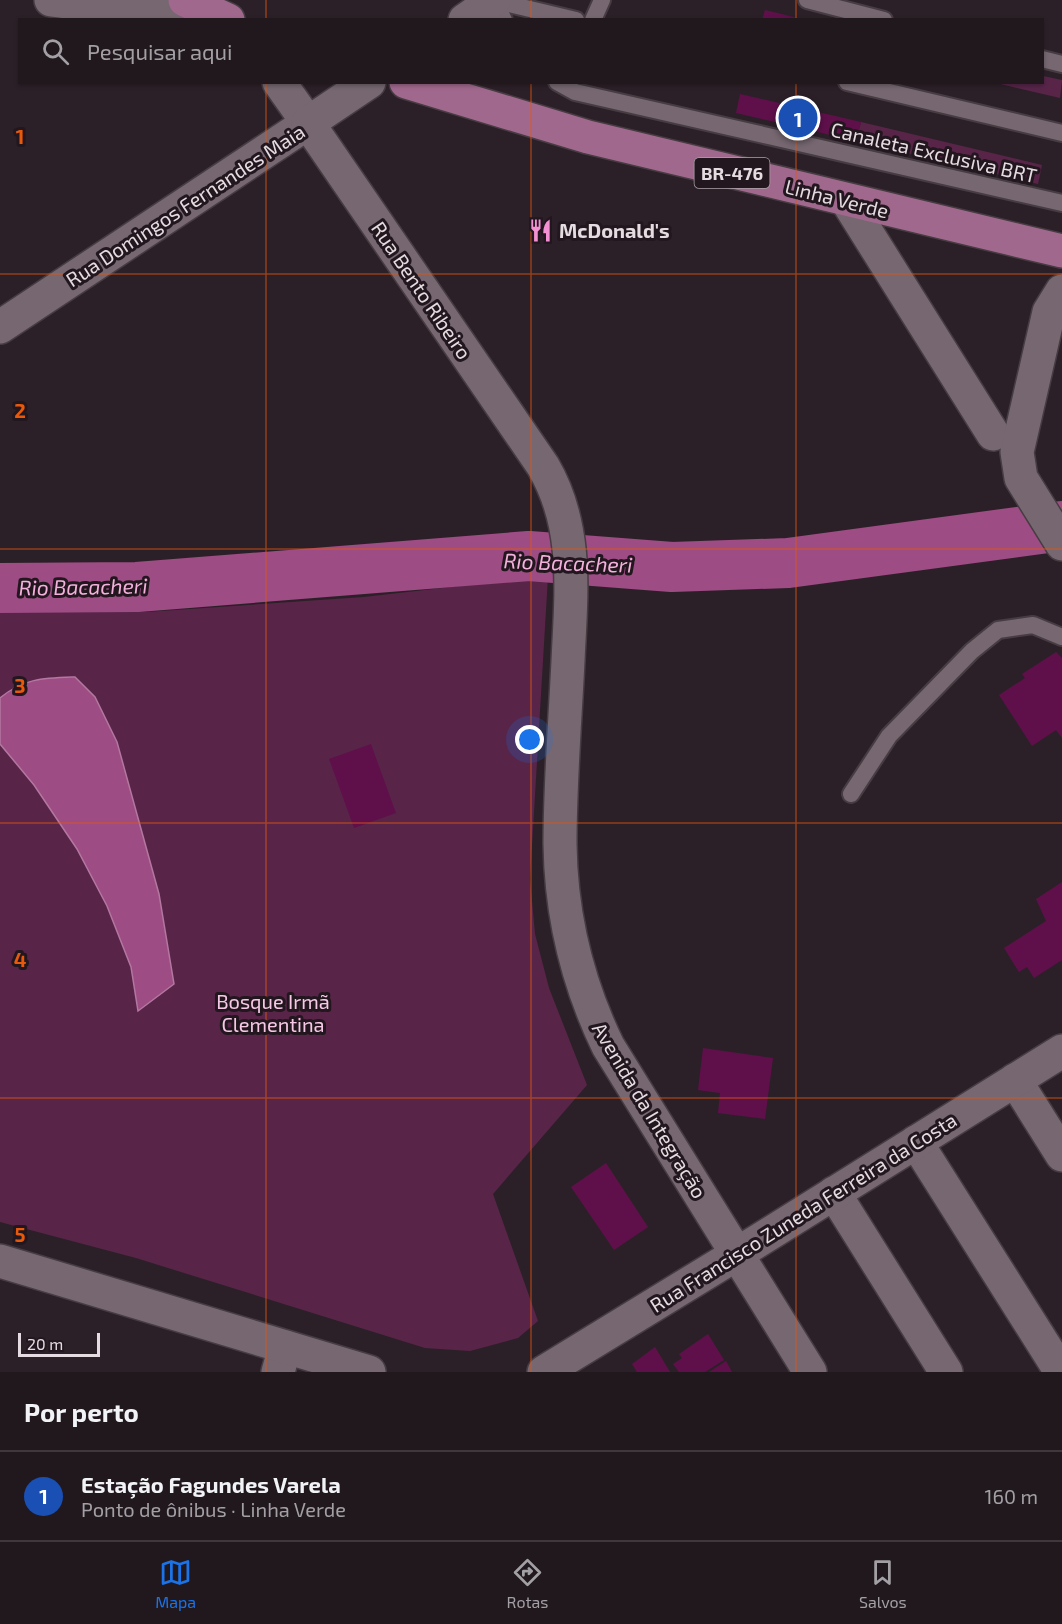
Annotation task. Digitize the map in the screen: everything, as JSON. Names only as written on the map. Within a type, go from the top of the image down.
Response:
[{"type":"highway","points":[[185,0],[224,18]]},
{"type":"highway","name":"Linha Verde","points":[[413,84],[588,137],[1062,251]]},
{"type":"street","points":[[51,0],[186,18]]},
{"type":"street","points":[[468,18],[493,0]]},
{"type":"street","name":"Rua Bento Ribeiro","points":[[280,84],[543,466],[560,500]]},
{"type":"street","name":"Rua Domingos Fernandes Maia","points":[[0,327],[366,84]]},
{"type":"street","points":[[847,201],[993,434]]},
{"type":"street","points":[[1062,291],[1049,312],[1017,452],[1021,478],[1062,544]]},
{"type":"street","name":"Avenida da Integração","points":[[560,500],[570,544],[571,587],[560,846],[569,936],[578,973],[591,1011],[608,1046],[810,1372]]},
{"type":"street","name":"Rua Francisco Zuneda Ferreira da Costa","points":[[544,1372],[1062,1051]]},
{"type":"street","points":[[1015,1080],[1062,1155]]},
{"type":"street","points":[[916,1142],[1061,1372]]},
{"type":"street","points":[[834,1193],[946,1372]]},
{"type":"street","points":[[0,1261],[281,1359],[355,1370]]},
{"type":"lane","points":[[493,0],[503,18]]},
{"type":"lane","points":[[493,0],[568,18]]},
{"type":"lane","points":[[593,18],[602,0]]},
{"type":"lane","points":[[807,0],[876,18]]},
{"type":"lane","points":[[1044,60],[1062,64]]},
{"type":"lane","name":"Canaleta Exclusiva BRT","points":[[561,84],[575,92],[1062,203]]},
{"type":"lane","points":[[602,84],[604,89],[621,102]]},
{"type":"lane","points":[[856,84],[1062,132]]},
{"type":"lane","points":[[851,794],[889,736],[972,651],[998,630],[1033,625],[1062,637]]},
{"type":"green space","points":[[1044,76],[1062,80],[1060,98],[1000,84],[1044,84]]},
{"type":"green space","points":[[861,122],[1042,165],[1038,184],[856,141]]},
{"type":"green space","name":"Bosque Irmã Clementina","points":[[548,576],[530,879],[535,934],[549,988],[587,1085],[493,1194],[538,1321],[518,1338],[470,1351],[425,1348],[136,1258],[0,1222],[0,611],[146,612],[364,597]]},
{"type":"shaded area","points":[[75,677],[95,697],[117,742],[159,894],[174,984],[138,1011],[131,967],[107,906],[77,849],[34,785],[0,744],[0,698],[17,686],[35,680]]},
{"type":"building","points":[[765,10],[798,18],[763,18]]},
{"type":"building","points":[[740,94],[861,122],[856,141],[736,113]]},
{"type":"building","points":[[1056,652],[1062,658],[1062,738],[1056,730],[1032,746],[999,695],[1025,678],[1022,674]]},
{"type":"building","points":[[371,744],[396,813],[354,828],[329,759]]},
{"type":"building","points":[[1062,882],[1062,960],[1034,978],[1027,967],[1019,972],[1004,948],[1046,921],[1036,899]]},
{"type":"building","points":[[703,1048],[773,1058],[765,1119],[718,1113],[720,1093],[698,1090]]},
{"type":"building","points":[[606,1163],[648,1227],[614,1250],[571,1187]]},
{"type":"building","points":[[708,1334],[724,1360],[705,1372],[679,1372],[673,1364],[682,1358],[679,1354]]},
{"type":"building","points":[[655,1347],[670,1372],[637,1372],[632,1364]]},
{"type":"building","points":[[726,1361],[732,1372],[709,1372]]},
{"type":"waterway","name":"Rio Bacacheri","points":[[0,588],[137,587],[529,556],[672,567],[788,563],[1062,526]]},
{"type":"place","name":"Estação Fagundes Varela","points":[[798,118]]},
{"type":"place","name":"McDonald's","points":[[541,230]]}]
